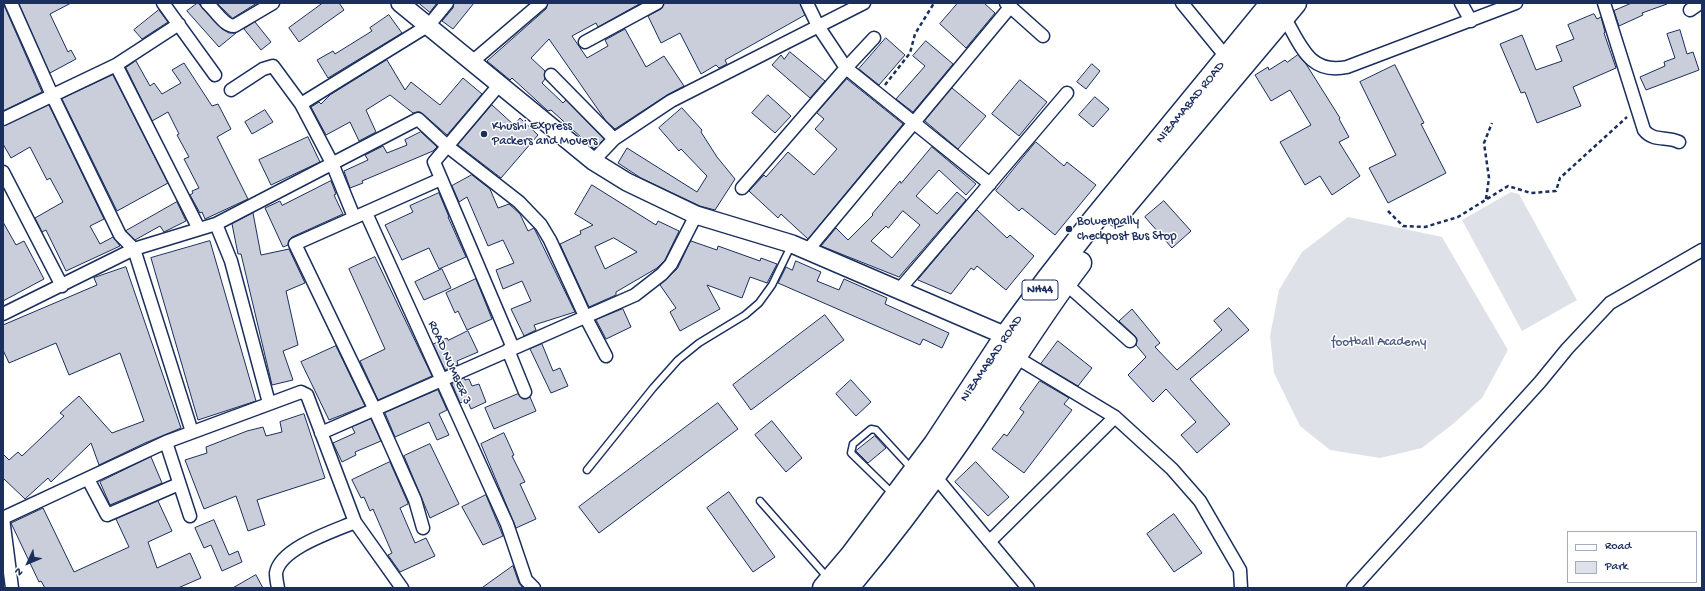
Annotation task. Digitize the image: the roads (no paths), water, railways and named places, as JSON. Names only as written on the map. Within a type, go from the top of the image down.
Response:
[{"type":"highway","name":"NIZAMABAD ROAD","points":[[834,585],[874,556],[924,473],[935,444],[1006,336],[1094,220],[1227,58],[1274,8]]},
{"type":"highway","name":"NIZAMABAD ROAD","points":[[834,585],[852,555],[896,497],[952,452],[1014,356],[1065,283],[1274,8]]},
{"type":"street","points":[[11,3],[52,95],[120,235],[134,249],[192,432]]},
{"type":"street","points":[[207,3],[226,24],[231,26],[234,26],[273,3]]},
{"type":"street","points":[[400,3],[473,61],[499,85],[593,161],[627,182],[696,215],[799,248],[1006,336]]},
{"type":"street","points":[[301,104],[429,25],[447,3]]},
{"type":"street","points":[[473,61],[541,3]]},
{"type":"street","points":[[585,42],[658,3]]},
{"type":"street","points":[[807,3],[818,26],[846,68],[990,184]]},
{"type":"street","points":[[593,161],[614,139],[671,101],[864,3]]},
{"type":"street","points":[[1182,3],[1227,58]]},
{"type":"street","points":[[1461,3],[1471,21]]},
{"type":"street","points":[[1274,8],[1313,61],[1323,68],[1334,70],[1347,68],[1516,3]]},
{"type":"street","points":[[1604,3],[1644,130],[1648,136],[1654,138],[1668,138],[1679,142]]},
{"type":"street","points":[[1690,10],[1700,3]]},
{"type":"street","points":[[167,4],[179,24],[215,75]]},
{"type":"street","points":[[799,248],[915,124],[1009,5],[1043,36]]},
{"type":"street","points":[[3,118],[116,65],[179,24]]},
{"type":"street","points":[[742,188],[846,68],[874,38]]},
{"type":"street","points":[[116,65],[199,229]]},
{"type":"street","points":[[231,90],[263,69],[273,66],[301,104],[332,163],[354,217]]},
{"type":"street","points":[[551,75],[614,139]]},
{"type":"street","points":[[499,85],[434,162],[510,349],[525,392]]},
{"type":"street","points":[[899,290],[1067,93]]},
{"type":"street","points":[[3,314],[134,249],[216,224],[418,119],[447,146],[519,202],[532,214],[550,240],[585,316],[606,356]]},
{"type":"street","points":[[3,172],[62,286]]},
{"type":"street","points":[[423,528],[415,500],[374,408],[295,244],[441,179]]},
{"type":"street","name":"ROAD NUMBER 3","points":[[366,212],[507,524],[526,580],[534,588]]},
{"type":"street","points":[[321,432],[635,295],[662,274],[671,264],[696,215]]},
{"type":"street","points":[[216,224],[231,261],[269,404]]},
{"type":"street","points":[[1353,588],[1610,303],[1702,250]]},
{"type":"street","points":[[1065,283],[1130,341]]},
{"type":"street","points":[[1014,356],[1115,417],[1172,470],[1200,501],[1240,570],[1241,588]]},
{"type":"street","points":[[12,588],[3,518],[166,442],[301,392],[307,396],[355,522],[402,588]]},
{"type":"street","points":[[990,542],[1115,417]]},
{"type":"street","points":[[166,442],[190,516]]},
{"type":"street","points":[[924,473],[990,542],[1028,588]]},
{"type":"street","points":[[88,479],[107,515],[179,484]]},
{"type":"street","points":[[278,588],[276,572],[283,559],[297,548],[355,522]]},
{"type":"lane","points":[[587,470],[653,388],[678,360],[699,343],[745,315],[759,303],[799,248]]},
{"type":"lane","points":[[896,497],[851,453],[853,444],[871,429],[876,430],[924,473]]},
{"type":"lane","points":[[760,501],[834,585]]},
{"type":"place","name":"Khushi Express Packers and Movers","points":[[484,134]]},
{"type":"place","name":"Bowenpally checkpost Bus Stop","points":[[1069,229]]},
{"type":"park label","name":"football Academy","points":[[1379,343]]}]
